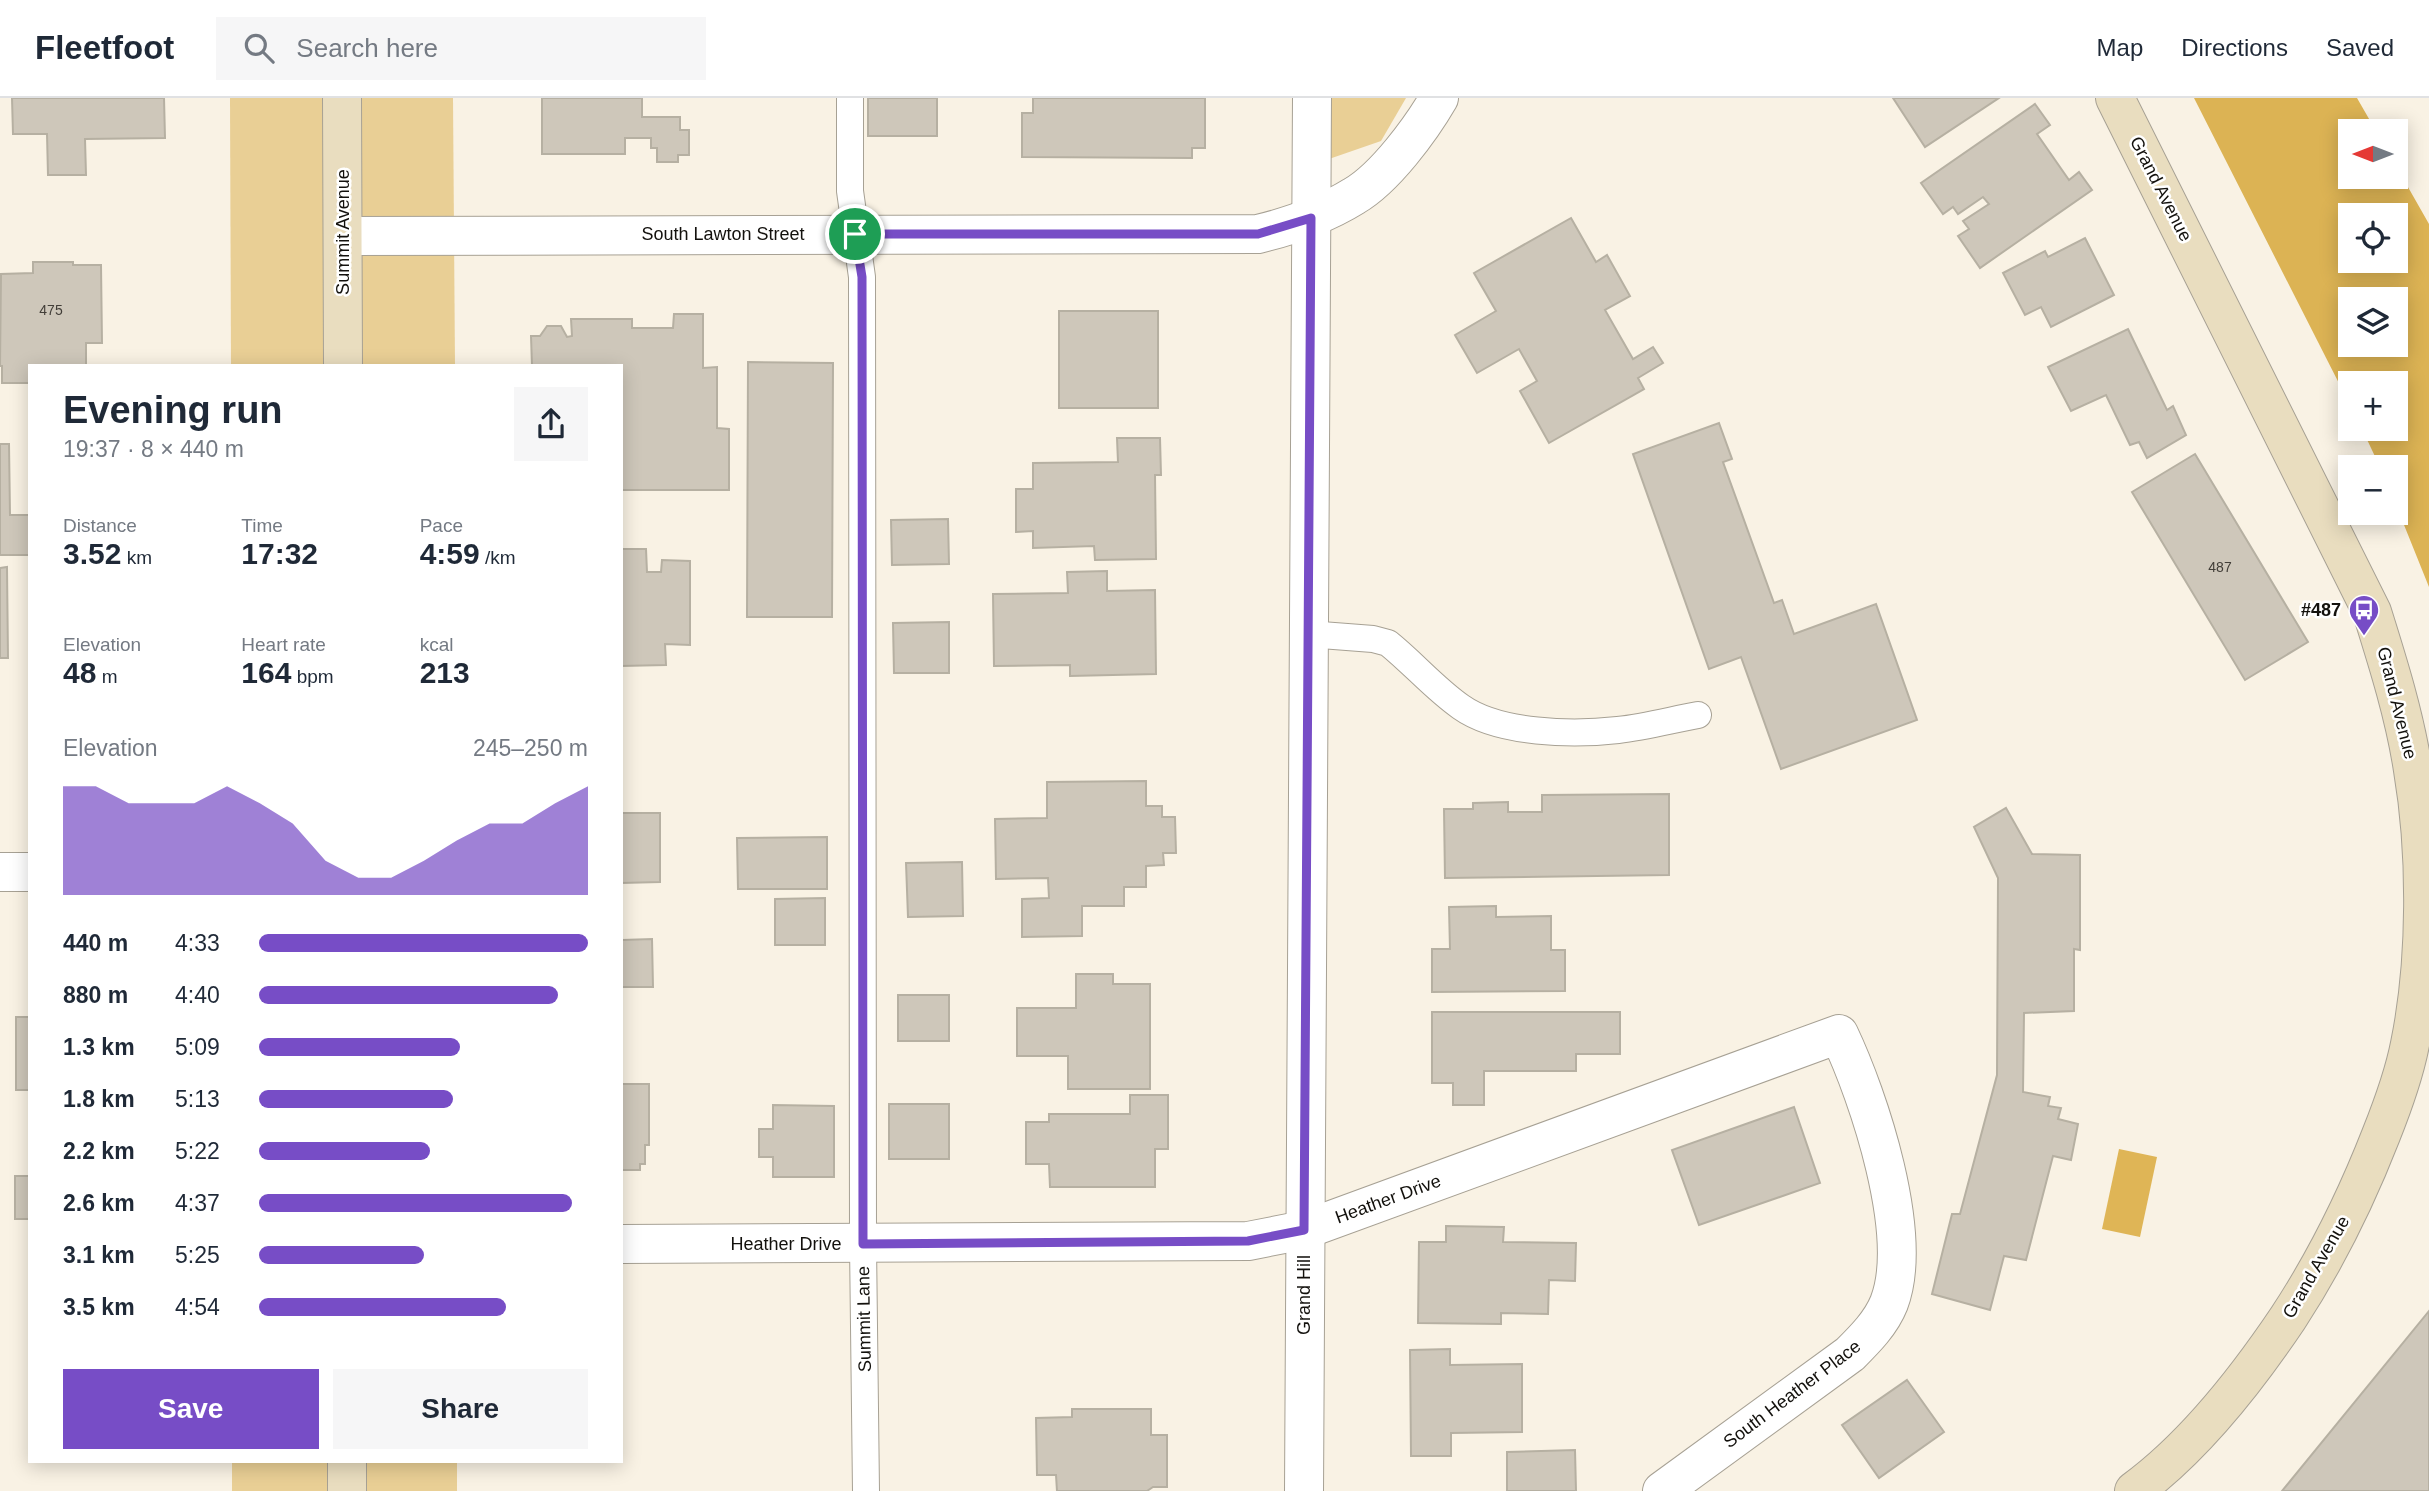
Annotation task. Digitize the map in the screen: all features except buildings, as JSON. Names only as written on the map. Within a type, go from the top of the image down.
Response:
[{"type":"main road","name":"Summit Avenue","points":[[342,98],[343,364]]},
{"type":"main road","name":"Grand Avenue","points":[[2115,98],[2372,612],[2388,660],[2413,770],[2422,866],[2421,964],[2410,1044],[2393,1105],[2359,1191],[2315,1277],[2262,1357],[2221,1407],[2154,1477],[2134,1491]]},
{"type":"main road","points":[[347,1463],[347,1491]]},
{"type":"street","name":"Grand Hill","points":[[1304,1491],[1312,98]]},
{"type":"street","name":"South Lawton Street","points":[[343,236],[1258,234],[1311,218],[1356,195],[1383,171],[1423,125],[1439,98]]},
{"type":"street","points":[[0,872],[28,872]]},
{"type":"street","name":"Heather Drive","points":[[623,1244],[1248,1241],[1304,1230],[1839,1034]]},
{"type":"street","name":"South Heather Place","points":[[1662,1491],[1850,1354],[1873,1331],[1889,1303],[1896,1272],[1892,1193],[1856,1071],[1839,1034]]},
{"type":"lane","name":"Summit Lane","points":[[850,98],[850,191],[862,277],[863,1244],[866,1491]]},
{"type":"lane","points":[[1308,634],[1373,639],[1388,643],[1462,708],[1487,721],[1562,731],[1619,730],[1698,715]]},
{"type":"shaded area","points":[[230,98],[453,98],[455,364],[231,364]]},
{"type":"shaded area","points":[[1329,98],[1406,98],[1381,141],[1329,159]]},
{"type":"shaded area","points":[[2194,98],[2357,98],[2369,119],[2338,119],[2338,189],[2408,187],[2429,224],[2429,587],[2404,525],[2408,525],[2408,455],[2374,455],[2368,441],[2408,441],[2408,371],[2338,371],[2338,381]]},
{"type":"shaded area","points":[[2119,1149],[2157,1157],[2140,1237],[2102,1229]]},
{"type":"shaded area","points":[[232,1463],[457,1463],[457,1491],[232,1491]]},
{"type":"place","name":"#487","points":[[2364,637]]},
{"type":"route","points":[[1311,218],[1304,1230],[1248,1241],[863,1244],[862,277],[855,234],[1258,234],[1311,218]]}]
